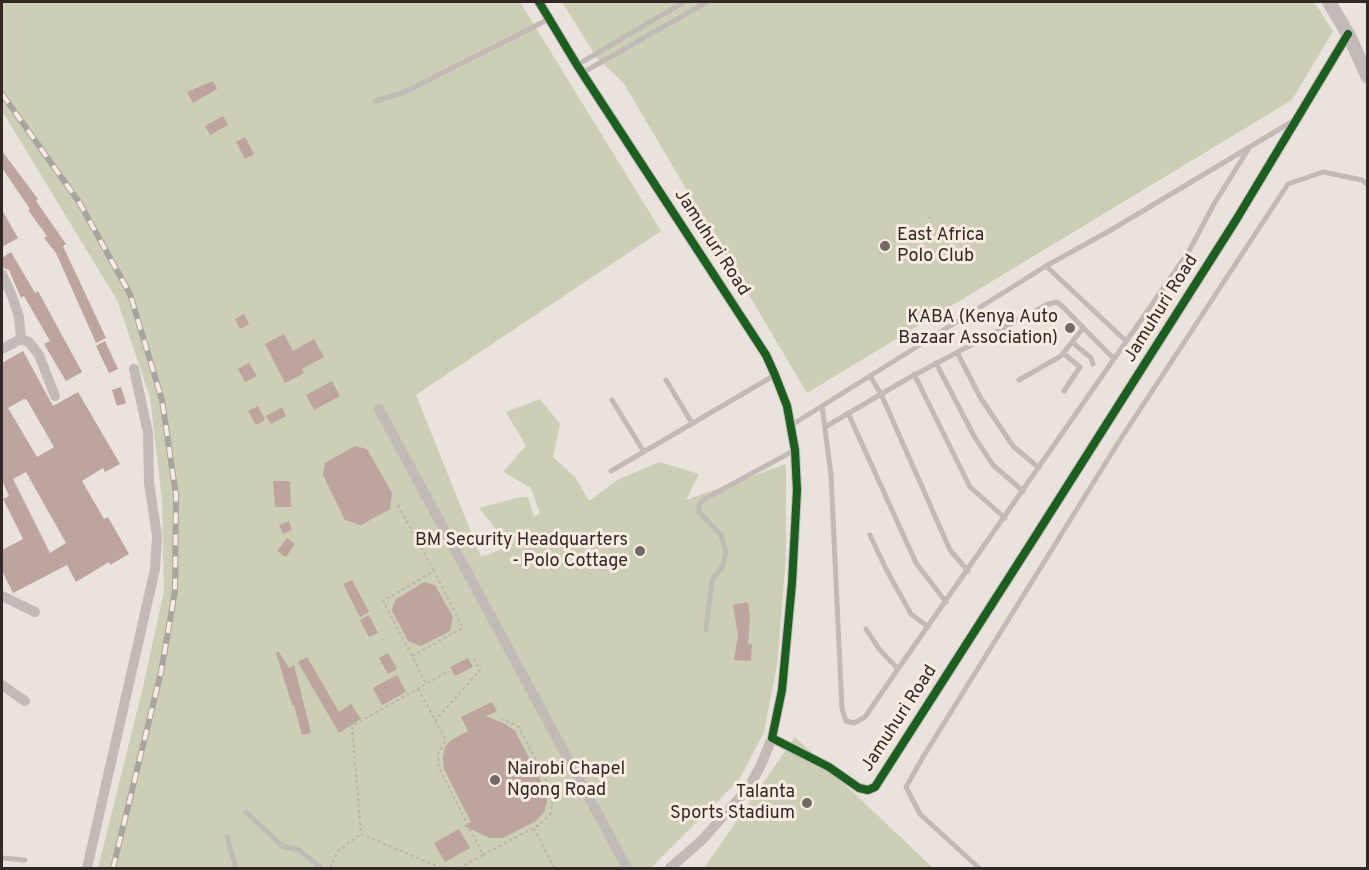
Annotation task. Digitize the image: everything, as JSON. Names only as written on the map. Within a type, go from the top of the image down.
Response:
[{"type":"street","name":"Jamuhuri Road","points":[[539,2],[579,69],[766,355],[788,406],[795,450],[797,490],[792,583],[782,690],[772,738],[829,767],[859,788],[868,790],[875,787],[1236,220],[1348,34]]},
{"type":"street","points":[[1329,2],[1348,34],[1368,77]]},
{"type":"street","points":[[2,274],[19,317],[21,339]]},
{"type":"street","points":[[2,349],[21,339]]},
{"type":"street","points":[[21,339],[28,342],[39,356],[55,396]]},
{"type":"street","points":[[87,868],[155,569],[157,536],[149,483],[148,433],[134,369]]},
{"type":"street","points":[[379,409],[627,868]]},
{"type":"street","points":[[2,596],[35,612]]},
{"type":"street","points":[[2,685],[25,701]]},
{"type":"street","points":[[670,868],[702,840],[749,787],[772,738]]},
{"type":"lane","points":[[579,69],[684,2]]},
{"type":"lane","points":[[579,69],[707,2]]},
{"type":"lane","points":[[376,101],[405,92],[550,18]]},
{"type":"lane","points":[[790,426],[1047,266],[1297,119]]},
{"type":"lane","points":[[822,406],[832,486],[842,710],[846,721],[854,723],[865,717],[1189,251],[1214,204],[1249,148]]},
{"type":"lane","points":[[979,868],[920,814],[906,787],[923,757],[1118,443],[1288,184],[1323,172],[1362,180],[1368,185]]},
{"type":"lane","points":[[1047,266],[1126,341]]},
{"type":"lane","points":[[825,427],[915,374],[999,332],[1048,304],[1057,302],[1114,359]]},
{"type":"lane","points":[[1019,380],[1063,353],[1083,328]]},
{"type":"lane","points":[[1072,342],[1091,358],[1093,364]]},
{"type":"lane","points":[[957,351],[986,407],[1014,446],[1039,468]]},
{"type":"lane","points":[[1063,353],[1080,367],[1064,392]]},
{"type":"lane","points":[[936,363],[974,436],[993,465],[1023,492]]},
{"type":"lane","points":[[915,374],[970,487],[1005,518]]},
{"type":"lane","points":[[611,471],[775,375]]},
{"type":"lane","points":[[870,376],[950,550],[968,571]]},
{"type":"lane","points":[[666,380],[692,423]]},
{"type":"lane","points":[[612,400],[644,452]]},
{"type":"lane","points":[[848,413],[916,563],[946,602]]},
{"type":"lane","points":[[706,630],[712,580],[723,565],[726,552],[721,535],[699,512],[699,505],[703,500],[795,450]]},
{"type":"lane","points":[[870,535],[911,614],[928,627]]},
{"type":"lane","points":[[866,629],[879,649],[898,669]]},
{"type":"lane","points":[[246,812],[282,846],[299,850],[321,868]]},
{"type":"lane","points":[[227,836],[236,868]]},
{"type":"lane","points":[[2,858],[25,860]]},
{"type":"path","points":[[398,505],[463,628],[412,656]]},
{"type":"path","points":[[426,684],[383,600],[434,571]]},
{"type":"path","points":[[435,721],[480,670],[473,657]]},
{"type":"path","points":[[361,834],[352,726],[449,671]]},
{"type":"path","points":[[418,689],[446,740],[438,754],[439,768],[483,855]]},
{"type":"path","points":[[460,868],[534,828],[550,813],[553,794],[519,727],[502,718]]},
{"type":"path","points":[[534,828],[555,868]]},
{"type":"path","points":[[330,868],[338,851],[361,834]]},
{"type":"path","points":[[361,834],[441,868]]},
{"type":"green space","points":[[2,2],[520,2],[661,231],[416,395],[481,557],[510,546],[479,508],[528,497],[534,517],[540,513],[531,488],[503,472],[526,446],[506,412],[540,399],[560,424],[553,457],[575,477],[589,501],[619,479],[660,462],[699,474],[686,500],[786,464],[786,557],[777,665],[764,732],[739,780],[651,868],[98,868],[143,687],[164,591],[162,500],[150,397],[117,300],[2,111]]},
{"type":"green space","name":"East Africa Polo Club","points":[[562,2],[1314,2],[1333,31],[1292,100],[807,393],[623,82],[597,58]]},
{"type":"green space","name":"Talanta Sports Stadium","points":[[795,737],[933,868],[704,868]]},
{"type":"building","points":[[213,81],[217,89],[193,103],[187,92]]},
{"type":"building","points":[[223,116],[228,125],[210,135],[205,126]]},
{"type":"building","points":[[245,137],[254,154],[245,159],[236,142]]},
{"type":"building","points":[[2,151],[38,199],[36,201],[66,244],[63,246],[106,338],[96,343],[56,253],[44,238],[47,236],[2,168]]},
{"type":"building","points":[[2,210],[18,238],[2,247]]},
{"type":"building","points":[[11,252],[35,293],[38,291],[82,372],[66,381],[44,344],[50,341],[24,296],[21,298],[9,270],[2,267],[2,258]]},
{"type":"building","points":[[244,314],[249,324],[240,329],[235,319]]},
{"type":"building","points":[[284,334],[293,351],[314,339],[324,357],[302,369],[304,373],[285,383],[265,344]]},
{"type":"building","points":[[105,341],[118,369],[109,373],[96,346]]},
{"type":"building","points":[[23,351],[53,406],[78,392],[120,464],[105,472],[103,468],[82,481],[104,519],[108,517],[129,554],[110,565],[109,562],[76,582],[67,565],[13,593],[2,571],[2,550],[23,539],[3,499],[9,496],[2,480],[2,363]],"holes":[[[24,399],[27,400],[54,447],[37,457],[8,408]],[[26,472],[66,543],[50,553],[13,479]]]},
{"type":"building","points":[[249,363],[257,376],[245,382],[238,369]]},
{"type":"building","points":[[332,381],[340,396],[314,410],[306,395]]},
{"type":"building","points":[[121,387],[126,403],[117,406],[112,390]]},
{"type":"building","points":[[258,406],[265,420],[256,425],[248,411]]},
{"type":"building","points":[[282,407],[286,416],[271,424],[266,416]]},
{"type":"building","points":[[355,446],[367,449],[392,493],[390,509],[361,525],[345,520],[323,475],[325,463]]},
{"type":"building","points":[[273,481],[290,481],[291,507],[275,507]]},
{"type":"building","points":[[289,521],[292,530],[283,534],[279,525]]},
{"type":"building","points":[[287,538],[295,544],[286,557],[277,551]]},
{"type":"building","points":[[352,580],[369,612],[360,617],[343,584]]},
{"type":"building","points":[[424,582],[435,585],[453,617],[450,631],[421,646],[408,641],[392,611],[395,600]]},
{"type":"building","points":[[748,602],[750,616],[748,644],[752,644],[751,661],[734,660],[738,635],[733,605]]},
{"type":"building","points":[[369,615],[378,633],[369,637],[360,620]]},
{"type":"building","points":[[278,651],[289,668],[294,665],[311,733],[302,735],[276,653]]},
{"type":"building","points":[[388,653],[397,669],[388,674],[379,658]]},
{"type":"building","points":[[307,657],[339,712],[351,704],[361,719],[339,733],[298,662]]},
{"type":"building","points":[[468,658],[473,667],[455,676],[450,667]]},
{"type":"building","points":[[397,675],[406,692],[382,705],[373,688]]},
{"type":"building","name":"Nairobi Chapel Ngong Road","points":[[492,702],[497,711],[486,716],[515,731],[546,791],[547,801],[544,812],[536,821],[503,838],[490,838],[464,826],[471,822],[444,769],[443,757],[445,747],[451,740],[468,731],[461,717]]},
{"type":"building","points":[[459,829],[470,848],[445,862],[434,843]]},
{"type":"railway","points":[[2,94],[79,202],[130,294],[162,400],[176,495],[175,591],[161,672],[113,868]]},
{"type":"cycle path","points":[[539,2],[577,65],[766,355],[775,375],[787,406],[795,450],[797,490],[792,583],[782,690],[772,738],[829,767],[859,788],[868,790],[875,787],[1033,540],[1236,220],[1348,34]]},
{"type":"place","name":"East Africa Polo Club","points":[[885,246]]},
{"type":"place","name":"KABA (Kenya Auto Bazaar Association)","points":[[1070,328]]},
{"type":"place","name":"BM Security Headquarters - Polo Cottage","points":[[640,551]]},
{"type":"place","name":"Nairobi Chapel Ngong Road","points":[[495,780]]},
{"type":"place","name":"Talanta Sports Stadium","points":[[807,803]]}]
